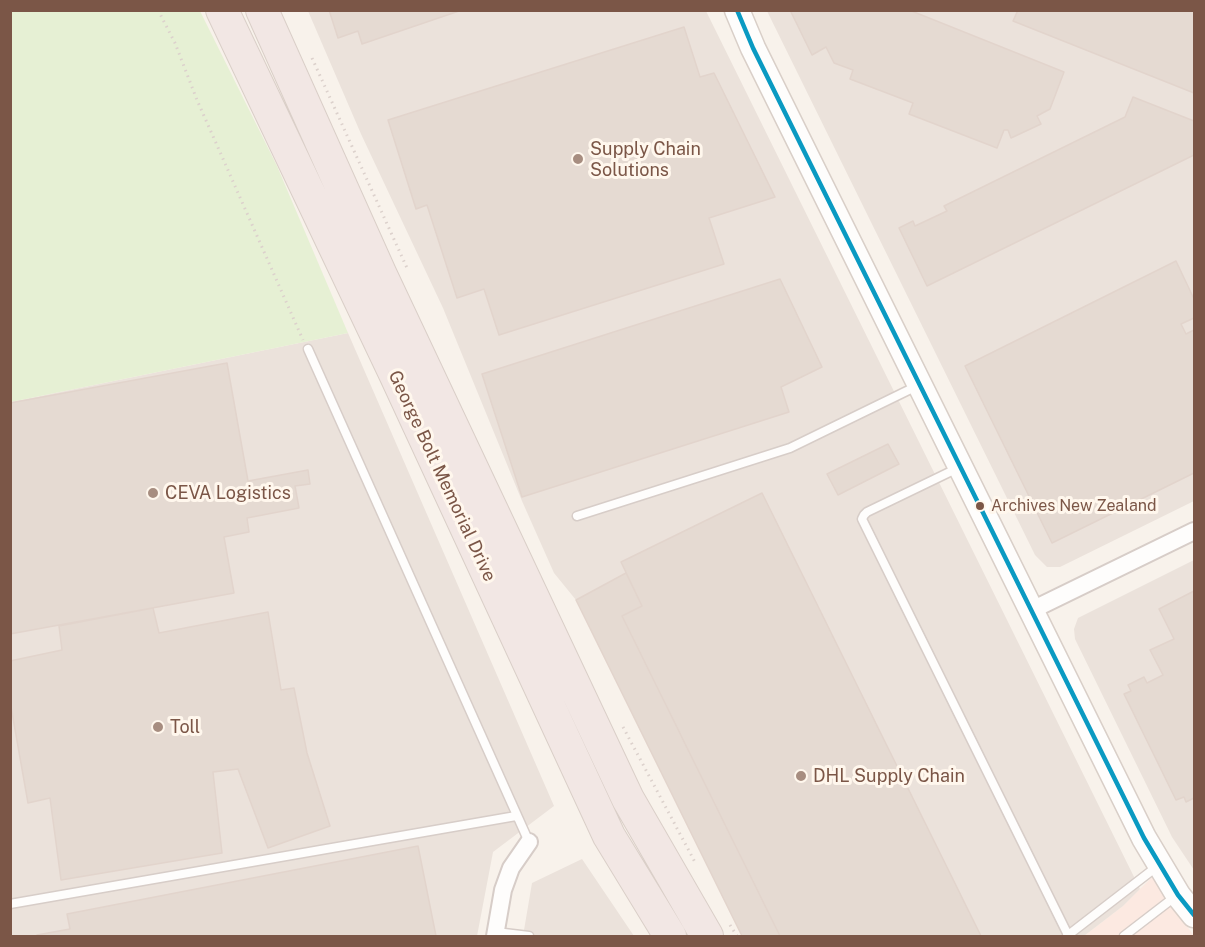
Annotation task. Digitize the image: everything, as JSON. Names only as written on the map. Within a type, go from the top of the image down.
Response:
[{"type":"highway","name":"George Bolt Memorial Drive","points":[[222,10],[396,376],[609,836],[670,936]]},
{"type":"highway","name":"George Bolt Memorial Drive","points":[[262,10],[380,273],[628,800],[716,927]]},
{"type":"street","points":[[737,10],[753,48],[1144,838],[1178,895],[1194,915]]},
{"type":"street","points":[[1032,610],[1194,531]]},
{"type":"street","points":[[495,934],[503,890],[511,868],[529,842]]},
{"type":"lane","points":[[308,350],[529,842]]},
{"type":"lane","points":[[577,516],[790,448],[920,384]]},
{"type":"lane","points":[[961,466],[867,512],[862,519],[1068,936],[1160,865]]},
{"type":"lane","points":[[10,904],[516,816]]},
{"type":"lane","points":[[1124,936],[1178,895]]},
{"type":"lane","points":[[1136,928],[1143,936]]},
{"type":"lane","points":[[495,934],[529,936]]},
{"type":"path","points":[[158,10],[175,43],[197,100],[308,350]]},
{"type":"path","points":[[308,49],[410,276]]},
{"type":"path","points":[[619,718],[696,866]]},
{"type":"path","points":[[716,927],[737,936]]},
{"type":"shaded area","points":[[308,11],[706,11],[1140,889],[1123,906],[1084,936],[742,936],[576,600],[554,573],[443,308],[361,134]]},
{"type":"shaded area","points":[[767,11],[1194,11],[1194,501],[1060,567],[1047,567],[1035,555]]},
{"type":"shaded area","points":[[348,333],[554,806],[493,852],[477,936],[11,936],[11,402]]},
{"type":"shaded area","points":[[1194,560],[1194,870],[1172,837],[1075,639],[1074,629],[1078,618]]},
{"type":"shaded area","points":[[582,859],[634,936],[523,936],[532,883]]},
{"type":"shaded area","points":[[1152,877],[1194,936],[1084,936],[1123,906]]},
{"type":"green space","points":[[11,10],[200,11],[277,166],[348,333],[11,402]]},
{"type":"building","points":[[329,10],[462,10],[362,44],[358,31],[338,38]]},
{"type":"building","points":[[790,10],[909,10],[1064,72],[1050,109],[1037,116],[1041,124],[1011,138],[1008,130],[1004,130],[997,148],[909,114],[913,103],[850,79],[853,70],[834,63],[826,47],[812,55]]},
{"type":"building","points":[[1018,10],[1194,10],[1194,93],[1013,21]]},
{"type":"building","name":"Supply Chain Solutions","points":[[684,27],[700,77],[714,73],[775,197],[709,218],[724,264],[499,335],[484,289],[457,298],[427,205],[416,209],[388,120]]},
{"type":"building","points":[[1133,97],[1194,121],[1194,155],[927,286],[899,228],[913,221],[915,226],[947,211],[944,206],[1125,117]]},
{"type":"building","name":"Archives New Zealand","points":[[1176,261],[1194,299],[1194,318],[1181,324],[1186,334],[1194,330],[1194,473],[1052,543],[965,366]]},
{"type":"building","points":[[780,279],[822,367],[781,387],[789,412],[522,497],[482,374]]},
{"type":"building","name":"CEVA Logistics","points":[[227,363],[248,481],[308,470],[310,484],[295,486],[299,508],[247,518],[249,532],[224,537],[234,593],[10,634],[10,403]]},
{"type":"building","points":[[888,444],[899,464],[838,495],[827,474]]},
{"type":"building","name":"DHL Supply Chain","points":[[762,493],[981,936],[780,936],[622,616],[642,606],[621,562]]},
{"type":"building","points":[[626,573],[642,606],[622,616],[780,936],[742,936],[576,600]]},
{"type":"building","points":[[1194,591],[1194,798],[1186,802],[1184,797],[1176,800],[1124,694],[1131,691],[1128,685],[1144,677],[1147,683],[1163,675],[1150,650],[1174,639],[1159,609]]},
{"type":"building","name":"Toll","points":[[153,608],[159,633],[268,612],[281,690],[294,688],[307,753],[330,826],[268,848],[238,769],[213,772],[222,853],[61,880],[50,798],[28,803],[10,701],[10,661],[62,650],[59,626]]},
{"type":"building","points":[[418,846],[436,936],[37,936],[70,929],[67,914]]},
{"type":"transit line","points":[[737,10],[753,48],[1144,838],[1178,895],[1194,915]]},
{"type":"place","name":"Supply Chain Solutions","points":[[578,159]]},
{"type":"place","name":"CEVA Logistics","points":[[153,493]]},
{"type":"place","name":"Archives New Zealand","points":[[980,506]]},
{"type":"place","name":"Toll","points":[[158,727]]},
{"type":"place","name":"DHL Supply Chain","points":[[801,776]]}]
